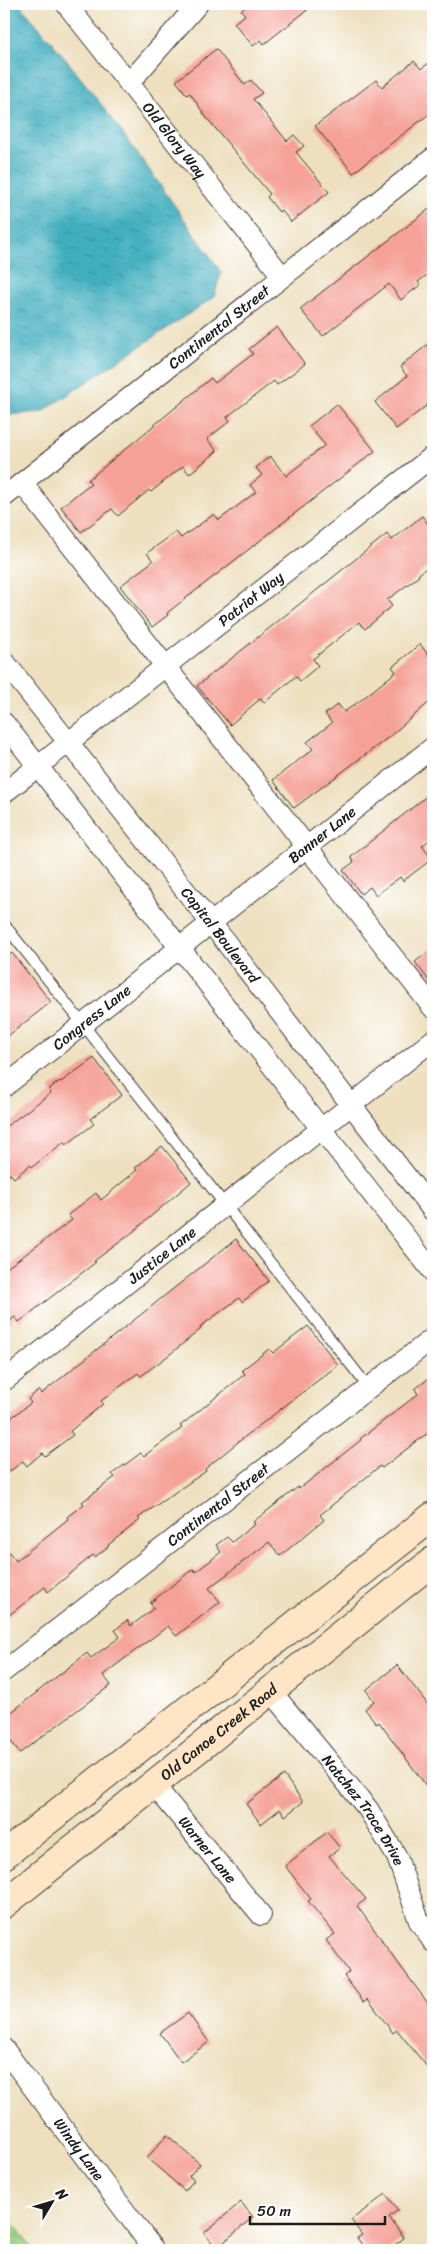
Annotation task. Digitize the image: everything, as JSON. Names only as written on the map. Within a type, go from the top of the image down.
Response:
[{"type":"main road","points":[[4,1855],[433,1516]]},
{"type":"main road","name":"Old Canoe Creek Road","points":[[4,1904],[433,1561]]},
{"type":"street","name":"Old Glory Way","points":[[66,4],[282,276]]},
{"type":"street","points":[[129,83],[198,4]]},
{"type":"street","name":"Continental Street","points":[[4,497],[433,158]]},
{"type":"street","name":"Patriot Way","points":[[4,793],[433,456]]},
{"type":"street","points":[[22,483],[433,1008]]},
{"type":"street","name":"Capital Boulevard","points":[[4,661],[211,923],[433,1211]]},
{"type":"street","points":[[4,723],[433,1272]]},
{"type":"street","name":"Banner Lane","points":[[179,947],[433,747]]},
{"type":"street","name":"Congress Lane","points":[[4,1087],[179,947]]},
{"type":"street","name":"Justice Lane","points":[[4,1381],[433,1040]]},
{"type":"street","name":"Continental Street","points":[[4,1671],[433,1338]]},
{"type":"street","name":"Natchez Trace Drive","points":[[271,1691],[368,1810],[397,1856],[419,1922],[433,1942]]},
{"type":"street","name":"Warner Lane","points":[[154,1785],[261,1915]]},
{"type":"street","name":"Windy Lane","points":[[4,2049],[154,2250]]},
{"type":"lane","points":[[4,924],[370,1388]]},
{"type":"green space","points":[[4,2210],[33,2250],[4,2250]]},
{"type":"water","points":[[4,4],[19,4],[73,68],[99,101],[221,272],[214,297],[42,412],[4,415]]},
{"type":"building","points":[[250,4],[315,4],[264,44],[261,40],[253,46],[234,23],[245,15],[241,10]]},
{"type":"building","points":[[216,49],[245,85],[251,80],[262,93],[253,99],[287,141],[294,135],[304,146],[296,152],[329,192],[291,222],[281,210],[279,212],[267,197],[270,194],[206,117],[190,93],[187,95],[176,81]]},
{"type":"building","points":[[433,60],[433,111],[353,173],[315,126],[376,80],[382,87],[414,61],[421,69]]},
{"type":"building","points":[[433,206],[433,270],[418,282],[420,285],[401,300],[389,284],[323,336],[300,309]]},
{"type":"building","points":[[277,327],[305,364],[277,385],[274,381],[227,417],[230,421],[207,439],[217,451],[189,474],[183,466],[151,492],[149,490],[118,516],[112,509],[81,532],[61,507],[91,483],[88,480],[211,378],[215,383],[253,354],[249,349]]},
{"type":"building","points":[[433,340],[433,401],[396,429],[375,402],[407,376],[400,367]]},
{"type":"building","points":[[337,404],[375,451],[167,613],[168,615],[152,627],[120,586],[153,561],[147,553],[176,532],[181,538],[214,514],[219,520],[256,492],[250,485],[262,475],[256,468],[270,456],[286,476],[325,445],[309,426]]},
{"type":"building","points":[[422,516],[433,531],[433,562],[419,576],[387,600],[392,606],[365,629],[359,622],[313,659],[318,666],[300,681],[296,676],[264,703],[261,698],[230,725],[197,686],[387,534],[392,540]]},
{"type":"building","points":[[420,644],[433,661],[433,699],[389,737],[294,808],[273,780],[313,749],[307,742],[332,723],[325,714],[338,704],[344,712],[361,700],[396,672],[392,667]]},
{"type":"building","points":[[433,791],[433,837],[422,846],[432,859],[403,881],[400,877],[376,895],[370,887],[361,894],[343,870],[354,862],[351,857]]},
{"type":"building","points":[[433,948],[433,986],[415,962]]},
{"type":"building","points":[[12,953],[51,1002],[4,1039],[4,959]]},
{"type":"building","points":[[94,1058],[122,1095],[90,1119],[94,1124],[66,1145],[64,1142],[32,1167],[30,1165],[14,1178],[10,1174],[4,1179],[4,1128],[51,1093],[49,1089]]},
{"type":"building","points":[[162,1146],[191,1182],[128,1236],[19,1322],[15,1317],[4,1326],[4,1270],[72,1220],[68,1215],[96,1193],[101,1200]]},
{"type":"building","points":[[236,1239],[269,1281],[242,1302],[239,1298],[200,1327],[201,1329],[141,1376],[138,1373],[101,1401],[103,1404],[70,1431],[73,1435],[45,1456],[42,1453],[27,1466],[23,1461],[4,1476],[4,1423],[31,1403],[28,1399],[39,1390],[41,1394]]},
{"type":"building","points":[[308,1326],[338,1365],[238,1442],[205,1469],[206,1471],[138,1518],[140,1520],[95,1557],[93,1555],[48,1592],[45,1587],[4,1619],[4,1546],[16,1561],[68,1519],[67,1517],[84,1504],[82,1502],[115,1477],[112,1474],[141,1453],[144,1456],[182,1428],[180,1426],[245,1374],[242,1370],[269,1349],[273,1353]]},
{"type":"building","points":[[433,1375],[433,1429],[382,1468],[380,1466],[320,1515],[324,1520],[280,1556],[269,1542],[209,1588],[220,1602],[176,1636],[168,1626],[103,1675],[111,1685],[20,1753],[4,1732],[4,1718],[87,1653],[91,1658],[120,1637],[115,1630],[127,1620],[131,1626],[154,1608],[150,1603],[193,1569],[196,1572],[221,1552],[216,1545],[227,1537],[232,1542],[255,1524],[253,1522],[298,1487],[299,1489],[418,1394],[415,1389]]},
{"type":"building","points":[[397,1665],[433,1711],[433,1795],[379,1722],[377,1724],[365,1709],[374,1701],[366,1690]]},
{"type":"building","points":[[284,1775],[303,1802],[285,1816],[280,1809],[261,1824],[246,1804]]},
{"type":"building","points":[[327,1832],[340,1848],[329,1856],[366,1899],[357,1906],[433,2010],[433,2074],[397,2030],[393,2033],[368,1999],[364,2002],[344,1976],[349,1972],[326,1940],[335,1934],[308,1901],[311,1899],[285,1866]]},
{"type":"building","points":[[188,2013],[209,2042],[181,2062],[160,2033]]},
{"type":"building","points":[[167,2135],[200,2164],[189,2176],[194,2180],[185,2191],[147,2158]]},
{"type":"building","points":[[386,2194],[398,2210],[389,2217],[404,2238],[388,2250],[366,2250],[357,2238],[362,2235],[351,2220]]},
{"type":"building","points":[[241,2202],[253,2217],[217,2248],[204,2233]]}]
